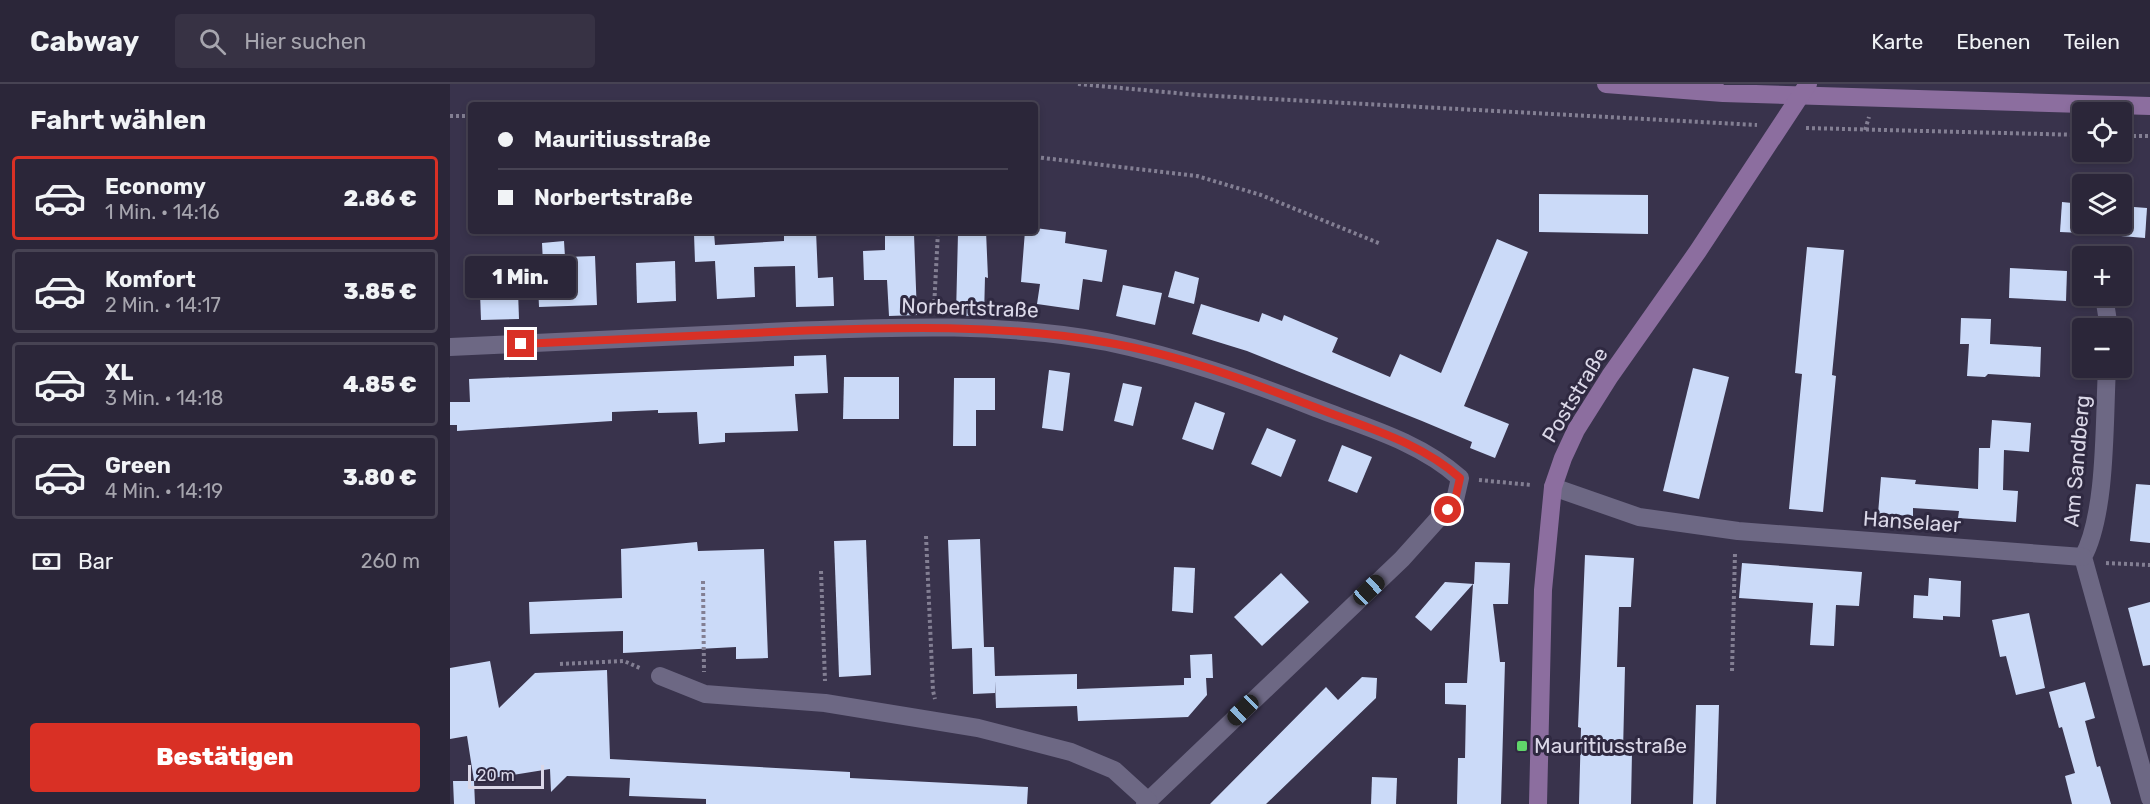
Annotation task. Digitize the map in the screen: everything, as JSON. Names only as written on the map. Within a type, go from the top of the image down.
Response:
[{"type":"street","points":[[1606,84],[1723,93],[1805,90],[2150,106]]},
{"type":"street","name":"Poststraße","points":[[1538,804],[1544,590],[1553,487],[1576,430],[1610,376],[1698,251],[1805,90]]},
{"type":"street","name":"Norbertstraße","points":[[450,347],[933,327],[1017,330],[1105,342],[1177,358],[1238,377],[1417,447],[1460,478]]},
{"type":"street","name":"Am Sandberg","points":[[2106,378],[2100,482],[2092,540],[2083,557],[2150,798]]},
{"type":"street","points":[[660,676],[705,694],[825,703],[944,722],[1071,752],[1114,770],[1146,803],[1402,559],[1455,500],[1460,478]]},
{"type":"street","name":"Hanselaer","points":[[1553,487],[1639,517],[1738,531],[2083,557]]},
{"type":"path","points":[[1078,84],[1197,95],[1779,126],[2072,135]]},
{"type":"path","points":[[450,116],[468,116]]},
{"type":"path","points":[[2132,136],[2150,136]]},
{"type":"path","points":[[1038,156],[1197,176],[1261,195],[1381,244]]},
{"type":"path","points":[[933,327],[938,234]]},
{"type":"path","points":[[1460,478],[1553,487]]},
{"type":"path","points":[[1732,671],[1738,531]]},
{"type":"path","points":[[926,536],[933,691],[944,722]]},
{"type":"path","points":[[2083,557],[2098,562],[2150,565]]},
{"type":"path","points":[[821,571],[825,703]]},
{"type":"path","points":[[703,581],[705,694]]},
{"type":"path","points":[[560,664],[624,661],[660,676]]},
{"type":"building","points":[[1539,194],[1648,195],[1648,234],[1539,232]]},
{"type":"building","points":[[2062,202],[2072,203],[2072,233],[2060,232]]},
{"type":"building","points":[[2132,207],[2147,208],[2145,238],[2121,236],[2121,234],[2132,234]]},
{"type":"building","points":[[1038,228],[1066,232],[1065,243],[1107,250],[1102,282],[1083,279],[1079,310],[1037,304],[1040,284],[1021,282],[1025,234],[1038,234]]},
{"type":"building","points":[[694,234],[714,234],[715,245],[784,241],[784,234],[816,234],[818,278],[833,277],[834,306],[796,307],[795,266],[754,267],[755,297],[717,299],[715,261],[695,262]]},
{"type":"building","points":[[914,234],[917,315],[889,316],[887,280],[864,280],[863,251],[885,250],[885,236]]},
{"type":"building","points":[[958,234],[986,234],[988,278],[985,277],[984,317],[956,315]]},
{"type":"building","points":[[1497,239],[1528,252],[1464,406],[1509,424],[1495,458],[1470,448],[1472,442],[1422,421],[1247,351],[1192,334],[1201,304],[1259,322],[1262,313],[1282,321],[1284,315],[1338,338],[1332,352],[1390,377],[1400,354],[1441,373]]},
{"type":"building","points":[[564,241],[565,257],[595,256],[597,305],[539,307],[538,284],[544,284],[542,243]]},
{"type":"building","points":[[1807,247],[1844,250],[1832,375],[1836,376],[1823,512],[1789,509],[1802,374],[1795,373]]},
{"type":"building","points":[[675,261],[676,301],[637,303],[636,263]]},
{"type":"building","points":[[2010,268],[2067,271],[2066,301],[2009,298]]},
{"type":"building","points":[[1175,271],[1199,278],[1194,304],[1168,297]]},
{"type":"building","points":[[1123,285],[1162,293],[1155,325],[1116,316]]},
{"type":"building","points":[[518,291],[519,319],[481,320],[480,293]]},
{"type":"building","points":[[1961,318],[1991,319],[1990,344],[2041,347],[2040,377],[1988,374],[1985,377],[1967,376],[1969,344],[1960,344]]},
{"type":"building","points":[[826,355],[828,393],[795,394],[798,431],[725,433],[725,442],[699,444],[697,412],[658,413],[658,410],[612,412],[612,421],[457,431],[457,425],[450,425],[450,402],[470,402],[469,379],[794,366],[794,356]]},
{"type":"building","points":[[1693,368],[1729,377],[1699,499],[1663,491]]},
{"type":"building","points":[[1049,370],[1070,373],[1063,431],[1042,428]]},
{"type":"building","points":[[844,377],[899,377],[899,419],[843,419]]},
{"type":"building","points":[[954,378],[995,378],[995,410],[976,410],[976,446],[953,446]]},
{"type":"building","points":[[1123,383],[1142,387],[1133,426],[1114,421]]},
{"type":"building","points":[[1195,402],[1225,413],[1213,450],[1182,439]]},
{"type":"building","points":[[1992,420],[2031,423],[2029,452],[2004,450],[2003,490],[2018,491],[2016,522],[1958,518],[1959,511],[1913,508],[1913,516],[1878,514],[1881,477],[1916,480],[1915,484],[1978,489],[1979,448],[1990,448]]},
{"type":"building","points":[[1267,428],[1296,440],[1281,477],[1251,464]]},
{"type":"building","points":[[1342,445],[1372,457],[1357,493],[1328,481]]},
{"type":"building","points":[[2136,484],[2150,485],[2150,543],[2130,541]]},
{"type":"building","points":[[980,539],[984,647],[994,647],[995,676],[1077,674],[1077,689],[1184,685],[1184,678],[1191,678],[1190,655],[1212,654],[1213,678],[1206,678],[1207,695],[1188,717],[1078,721],[1077,706],[996,708],[995,681],[995,693],[973,694],[972,648],[952,649],[948,540]]},
{"type":"building","points":[[866,540],[871,675],[839,677],[834,541]]},
{"type":"building","points":[[697,542],[698,551],[764,549],[768,658],[736,659],[736,647],[623,653],[623,631],[530,634],[529,602],[622,598],[621,549]]},
{"type":"building","points":[[1585,555],[1634,558],[1631,607],[1619,607],[1617,667],[1625,667],[1623,752],[1632,752],[1631,804],[1579,804],[1581,728],[1578,727]]},
{"type":"building","points":[[1475,562],[1510,563],[1508,604],[1493,604],[1500,662],[1505,662],[1501,804],[1457,804],[1458,758],[1465,758],[1466,705],[1445,704],[1445,683],[1467,683],[1473,584],[1431,631],[1415,617],[1445,582],[1474,584]]},
{"type":"building","points":[[1742,563],[1862,572],[1859,606],[1836,605],[1834,646],[1810,645],[1813,603],[1739,598]]},
{"type":"building","points":[[1174,567],[1195,568],[1193,613],[1172,611]]},
{"type":"building","points":[[1281,573],[1309,602],[1262,646],[1234,617]]},
{"type":"building","points":[[1929,578],[1961,581],[1960,617],[1943,616],[1943,620],[1913,618],[1914,595],[1928,596]]},
{"type":"building","points":[[2150,602],[2150,665],[2143,666],[2128,608]]},
{"type":"building","points":[[2029,613],[2045,688],[2016,695],[2006,656],[2000,657],[1992,620]]},
{"type":"building","points":[[490,661],[499,708],[535,673],[607,670],[610,759],[850,772],[850,778],[1028,787],[1027,804],[706,804],[706,799],[629,796],[630,778],[567,776],[551,792],[550,769],[474,781],[467,736],[450,739],[450,668]]},
{"type":"building","points":[[1362,677],[1377,678],[1376,698],[1266,804],[1210,804],[1326,687],[1338,700]]},
{"type":"building","points":[[2085,682],[2095,718],[2085,721],[2097,767],[2100,766],[2111,804],[2072,804],[2065,776],[2075,773],[2049,692]]},
{"type":"building","points":[[1696,705],[1719,705],[1716,804],[1693,804]]},
{"type":"building","points":[[1372,777],[1397,778],[1396,804],[1371,804]]},
{"type":"building","points":[[453,781],[474,781],[475,804],[454,804]]},
{"type":"place","name":"Mauritiusstraße","points":[[1522,746]]},
{"type":"route","points":[[521,344],[917,326],[1017,330],[1105,342],[1177,358],[1238,377],[1417,447],[1460,478],[1455,500],[1448,510]]}]
